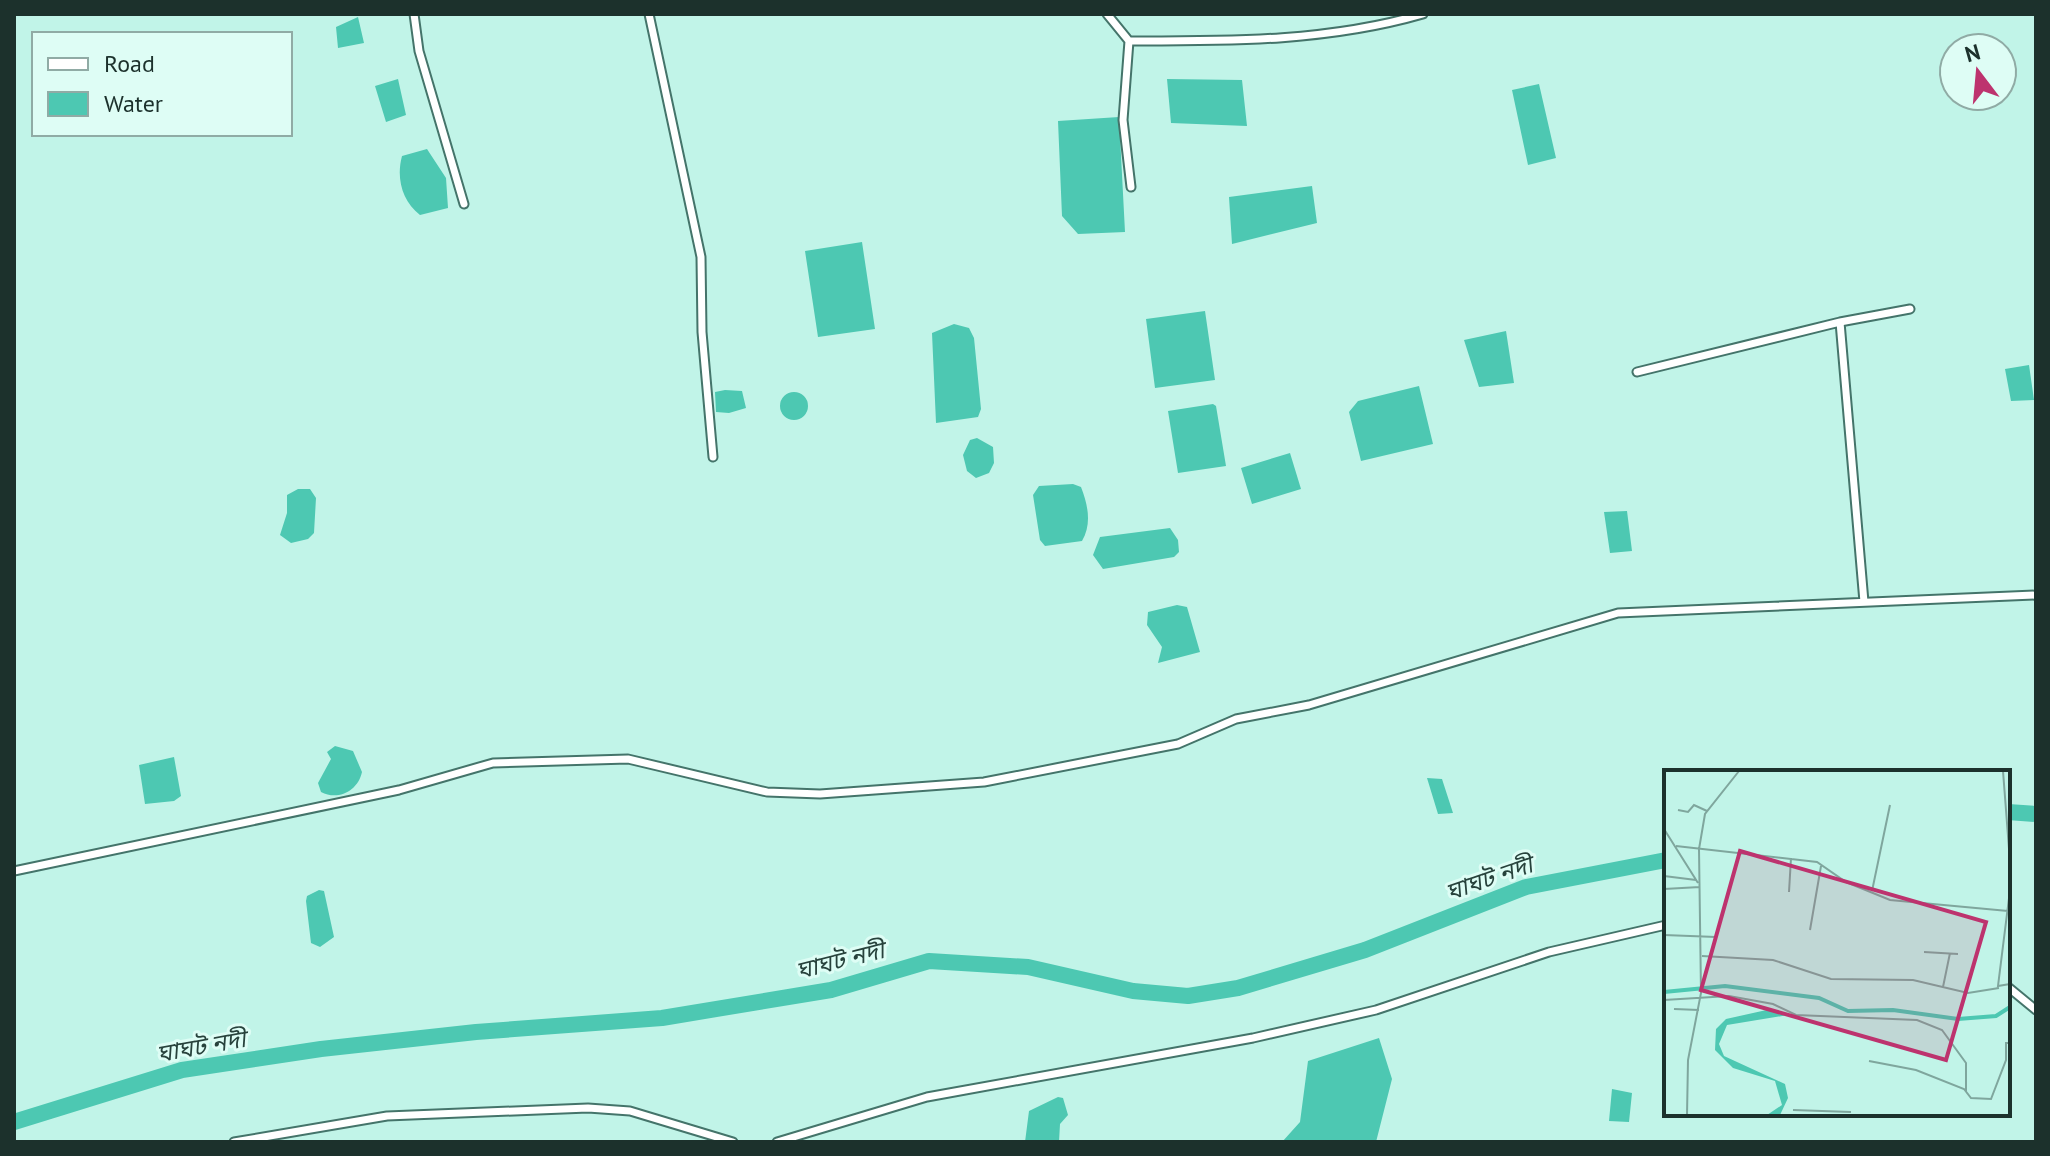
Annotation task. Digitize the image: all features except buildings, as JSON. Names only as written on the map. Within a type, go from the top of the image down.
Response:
[{"type":"street","points":[[414,14],[419,51],[464,204]]},
{"type":"street","points":[[649,14],[701,257],[702,332],[713,457]]},
{"type":"street","points":[[1107,14],[1129,41],[1123,120],[1131,187]]},
{"type":"street","points":[[1129,41],[1275,40],[1358,30],[1423,14]]},
{"type":"street","points":[[1637,372],[1840,322],[1910,309]]},
{"type":"street","points":[[1840,322],[1864,602]]},
{"type":"street","points":[[14,871],[399,790],[493,763],[628,759],[767,792],[820,794],[984,782],[1178,744],[1236,719],[1309,705],[1618,613],[2036,595]]},
{"type":"street","points":[[777,1142],[927,1097],[1253,1038],[1376,1010],[1549,952],[1664,925]]},
{"type":"street","points":[[2010,989],[2036,1010]]},
{"type":"street","points":[[234,1142],[387,1116],[588,1108],[630,1111],[733,1142]]},
{"type":"water","points":[[358,17],[364,43],[338,48],[336,27]]},
{"type":"water","points":[[398,79],[406,115],[386,122],[375,86]]},
{"type":"water","points":[[1167,79],[1242,80],[1247,126],[1171,123]]},
{"type":"water","points":[[1539,84],[1556,158],[1528,165],[1512,90]]},
{"type":"water","points":[[1119,117],[1125,232],[1078,234],[1062,216],[1058,121]]},
{"type":"water","points":[[427,149],[446,178],[448,208],[420,215],[405,196],[400,181],[400,164],[402,156]]},
{"type":"water","points":[[1312,186],[1317,223],[1232,244],[1229,197]]},
{"type":"water","points":[[862,242],[875,329],[818,337],[805,251]]},
{"type":"water","points":[[1205,311],[1215,380],[1155,388],[1146,319]]},
{"type":"water","points":[[954,324],[969,328],[974,338],[981,409],[978,417],[936,423],[932,333]]},
{"type":"water","points":[[1506,331],[1514,383],[1479,387],[1464,340]]},
{"type":"water","points":[[2029,365],[2034,400],[2011,401],[2005,369]]},
{"type":"water","points":[[1419,386],[1433,444],[1361,461],[1349,412],[1358,401]]},
{"type":"water","points":[[742,391],[746,408],[729,413],[716,412],[715,392]]},
{"type":"water","points":[[794,392],[804,396],[808,406],[804,416],[794,420],[784,416],[780,406],[784,396]]},
{"type":"water","points":[[1216,406],[1226,466],[1178,473],[1168,411]]},
{"type":"water","points":[[977,438],[993,447],[994,463],[989,473],[976,478],[967,471],[963,455],[970,440]]},
{"type":"water","points":[[1290,453],[1301,489],[1252,504],[1241,468]]},
{"type":"water","points":[[1073,484],[1081,487],[1086,501],[1088,521],[1085,535],[1082,541],[1045,546],[1040,540],[1033,495],[1039,486]]},
{"type":"water","points":[[298,489],[310,489],[316,498],[314,533],[308,539],[291,543],[280,535],[287,513],[287,495]]},
{"type":"water","points":[[1627,511],[1632,551],[1610,553],[1604,512]]},
{"type":"water","points":[[1170,528],[1178,540],[1179,552],[1174,557],[1103,569],[1093,555],[1100,537]]},
{"type":"water","points":[[1177,605],[1187,607],[1200,652],[1158,663],[1162,647],[1147,625],[1148,612]]},
{"type":"water","points":[[335,746],[353,751],[362,772],[352,789],[340,795],[327,795],[321,792],[318,783],[331,759],[327,752]]},
{"type":"water","points":[[174,757],[181,796],[174,801],[145,804],[139,765]]},
{"type":"water","points":[[1427,778],[1442,779],[1453,813],[1438,814]]},
{"type":"water","points":[[324,891],[334,937],[320,947],[311,943],[306,901],[307,896]]},
{"type":"water","points":[[1379,1038],[1392,1079],[1376,1142],[1282,1142],[1300,1122],[1308,1061]]},
{"type":"water","points":[[1612,1089],[1632,1093],[1629,1122],[1609,1121]]},
{"type":"water","points":[[1058,1097],[1063,1098],[1068,1115],[1060,1124],[1059,1142],[1025,1142],[1029,1111]]},
{"type":"waterway","name":"ঘাঘট নদী","points":[[2010,812],[2036,814]]},
{"type":"waterway","name":"ঘাঘট নদী","points":[[14,1122],[182,1070],[321,1049],[476,1032],[662,1018],[831,990],[929,961],[1028,967],[1133,991],[1188,996],[1238,988],[1365,950],[1526,887],[1664,860]]}]
